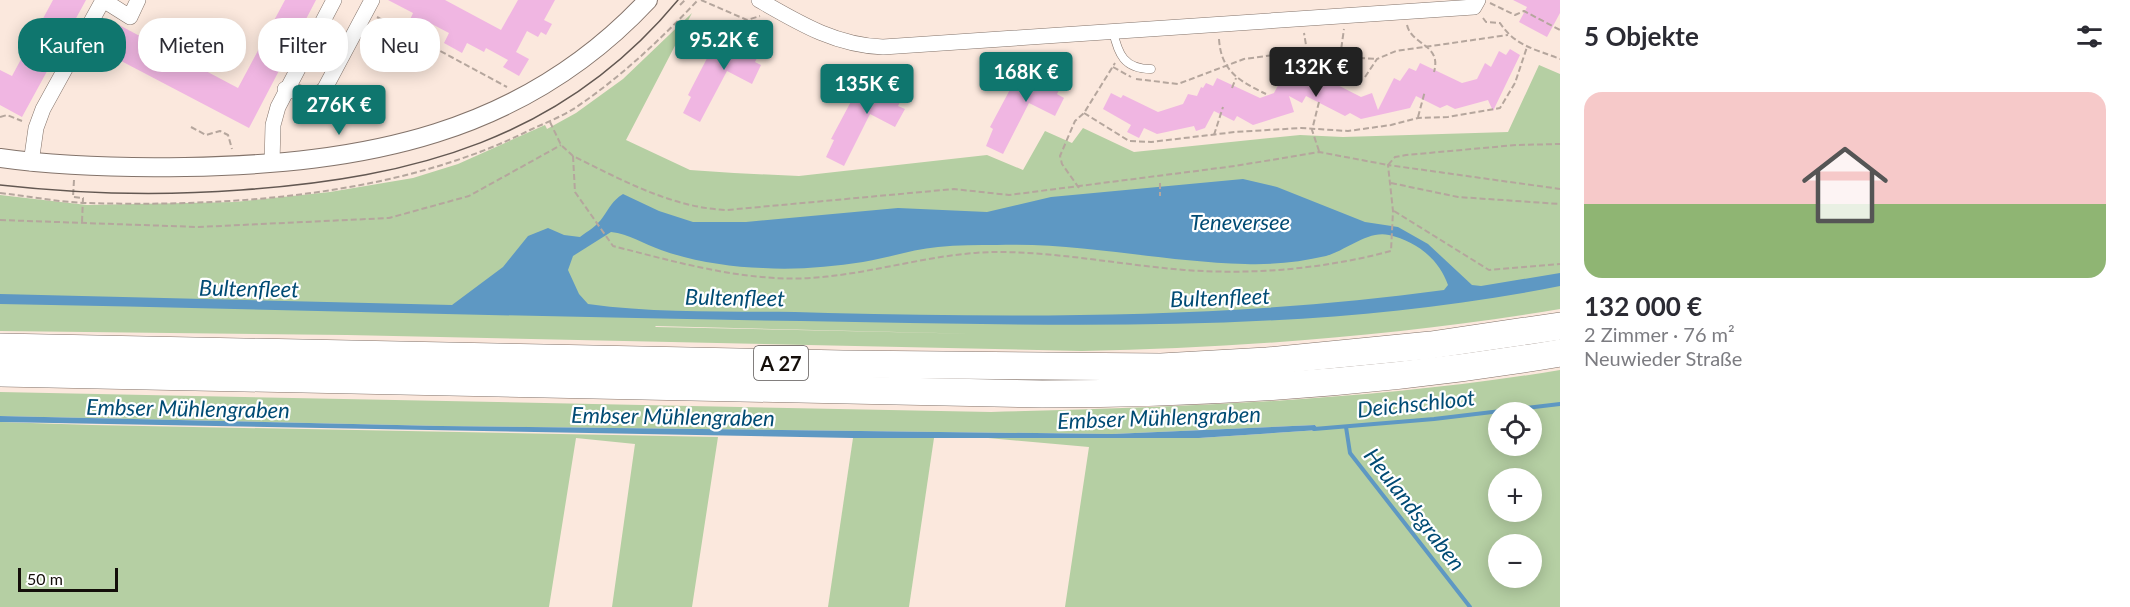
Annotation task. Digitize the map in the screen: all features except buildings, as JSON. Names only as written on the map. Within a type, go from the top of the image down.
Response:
[{"type":"highway","name":"A 27","points":[[0,347],[820,363],[1161,367],[1267,361],[1420,346],[1560,326]]},
{"type":"highway","name":"A 27","points":[[0,373],[1030,394],[1146,394],[1247,389],[1423,373],[1560,353]]},
{"type":"street","points":[[31,163],[36,128],[43,109],[102,1],[130,17],[138,0]]},
{"type":"street","points":[[273,163],[273,125],[285,90],[334,0]]},
{"type":"street","points":[[0,158],[31,163],[109,168],[236,166],[348,153],[423,138],[472,122],[525,97],[565,73],[621,29],[648,0]]},
{"type":"street","points":[[759,0],[831,38],[862,46],[952,43],[1403,10],[1439,4],[1479,2]]},
{"type":"street","points":[[285,90],[313,96],[324,90],[369,6]]},
{"type":"lane","points":[[1113,31],[1117,51],[1126,61],[1139,69],[1150,69]]},
{"type":"path","points":[[680,6],[684,0]]},
{"type":"path","points":[[0,193],[83,202],[192,201],[347,188],[450,165],[550,122],[573,109],[625,71],[699,0],[747,20],[778,11]]},
{"type":"path","points":[[1479,2],[1515,15],[1524,11],[1560,30]]},
{"type":"path","points":[[1479,2],[1486,22],[1500,22],[1508,35],[1527,47],[1560,59]]},
{"type":"path","points":[[369,6],[525,97]]},
{"type":"path","points":[[1403,10],[1409,35],[1429,48],[1436,65],[1434,72]]},
{"type":"path","points":[[1330,82],[1340,57],[1345,14]]},
{"type":"path","points":[[1113,67],[1127,76],[1143,81],[1178,84],[1225,64],[1289,53],[1302,59],[1307,51],[1303,17]]},
{"type":"path","points":[[1218,23],[1220,56],[1225,64],[1236,78],[1266,94]]},
{"type":"path","points":[[1340,57],[1377,59],[1396,51],[1508,35]]},
{"type":"path","points":[[1084,113],[1129,141],[1151,142],[1302,128],[1348,131],[1391,125],[1418,118],[1448,117],[1500,108],[1515,83],[1527,47]]},
{"type":"path","points":[[1079,188],[1062,164],[1060,156],[1075,120],[1084,113],[1113,67],[1117,51]]},
{"type":"path","points":[[1365,77],[1377,59]]},
{"type":"path","points":[[620,66],[625,71]]},
{"type":"path","points":[[1232,88],[1236,78]]},
{"type":"path","points":[[1418,118],[1425,91]]},
{"type":"path","points":[[1319,102],[1312,130],[1319,152]]},
{"type":"path","points":[[1214,135],[1223,107]]},
{"type":"path","points":[[0,117],[7,115],[36,128]]},
{"type":"path","points":[[550,122],[561,145],[573,156],[630,184],[701,209],[727,210],[954,189],[1010,195],[1079,188],[1319,152],[1388,165],[1560,189]]},
{"type":"path","points":[[191,127],[206,135],[220,131],[228,135],[236,166]]},
{"type":"path","points":[[1388,165],[1395,157],[1406,155],[1516,145],[1560,144]]},
{"type":"path","points":[[0,220],[255,226],[389,218],[469,196],[561,145]]},
{"type":"path","points":[[573,156],[575,192],[613,246],[680,263],[771,277],[809,278],[941,256],[1003,252],[1185,270],[1296,270],[1391,251],[1393,211],[1388,165]]},
{"type":"path","points":[[66,166],[65,178],[74,178],[73,197],[83,198],[82,223]]},
{"type":"path","points":[[1160,183],[1160,196]]},
{"type":"path","points":[[1391,183],[1458,196],[1560,204]]},
{"type":"path","points":[[1393,211],[1489,270],[1560,264]]},
{"type":"green space","points":[[692,13],[626,140],[690,170],[799,176],[987,155],[1023,170],[1045,131],[1072,143],[1083,128],[1134,152],[1300,135],[1343,137],[1508,132],[1539,65],[1560,74],[1560,309],[1441,326],[1321,339],[1202,347],[1082,351],[347,335],[0,331],[0,195],[87,205],[235,202],[330,192],[413,178],[458,164],[545,125],[547,129],[576,113],[623,79]],"holes":[[[655,326],[981,334],[656,327]]]},
{"type":"green space","points":[[1560,370],[1560,607],[1065,607],[1089,447],[988,438],[1199,438],[1319,430],[1315,425],[1112,434],[441,426],[0,416],[0,392],[991,412],[1205,405],[1418,389]]},
{"type":"green space","points":[[0,422],[718,437],[692,607],[612,607],[635,444],[576,438],[549,607],[0,607]]},
{"type":"green space","points":[[853,438],[934,438],[909,607],[828,607]]},
{"type":"water","name":"Teneversee","points":[[1243,179],[1277,187],[1365,222],[1398,227],[1428,244],[1472,285],[1481,286],[1560,273],[1560,286],[1466,302],[1372,313],[1182,324],[991,324],[0,304],[0,294],[452,305],[503,267],[528,236],[548,228],[564,235],[580,237],[598,223],[623,194],[659,211],[693,222],[746,222],[898,208],[987,212],[1051,197]],"holes":[[[611,232],[673,254],[711,263],[788,269],[851,264],[929,248],[975,245],[1059,246],[1183,260],[1276,263],[1326,256],[1365,238],[1381,234],[1399,238],[1425,252],[1439,267],[1448,285],[1444,290],[1367,299],[1291,306],[1137,314],[905,315],[708,312],[648,310],[588,304],[579,294],[568,270],[573,256]]]},
{"type":"water","points":[[0,416],[441,426],[1112,434],[1315,425],[1319,430],[1199,438],[853,438],[0,422]]},
{"type":"waterway","name":"Deichschloot","points":[[1314,429],[1434,419],[1560,404]]},
{"type":"waterway","name":"Heulandsgraben","points":[[1346,427],[1350,453],[1470,607]]},
{"type":"tram line","points":[[0,185],[120,193],[211,192],[304,184],[366,175],[425,161],[481,143],[535,118],[585,87],[633,48],[678,0]]},
{"type":"water label","name":"Bultenfleet","points":[[249,288]]},
{"type":"water label","name":"Bultenfleet","points":[[735,297]]},
{"type":"water label","name":"Bultenfleet","points":[[1220,297]]},
{"type":"water label","name":"Embser Mühlengraben","points":[[188,408]]},
{"type":"water label","name":"Embser Mühlengraben","points":[[673,416]]},
{"type":"water label","name":"Embser Mühlengraben","points":[[1159,417]]}]
